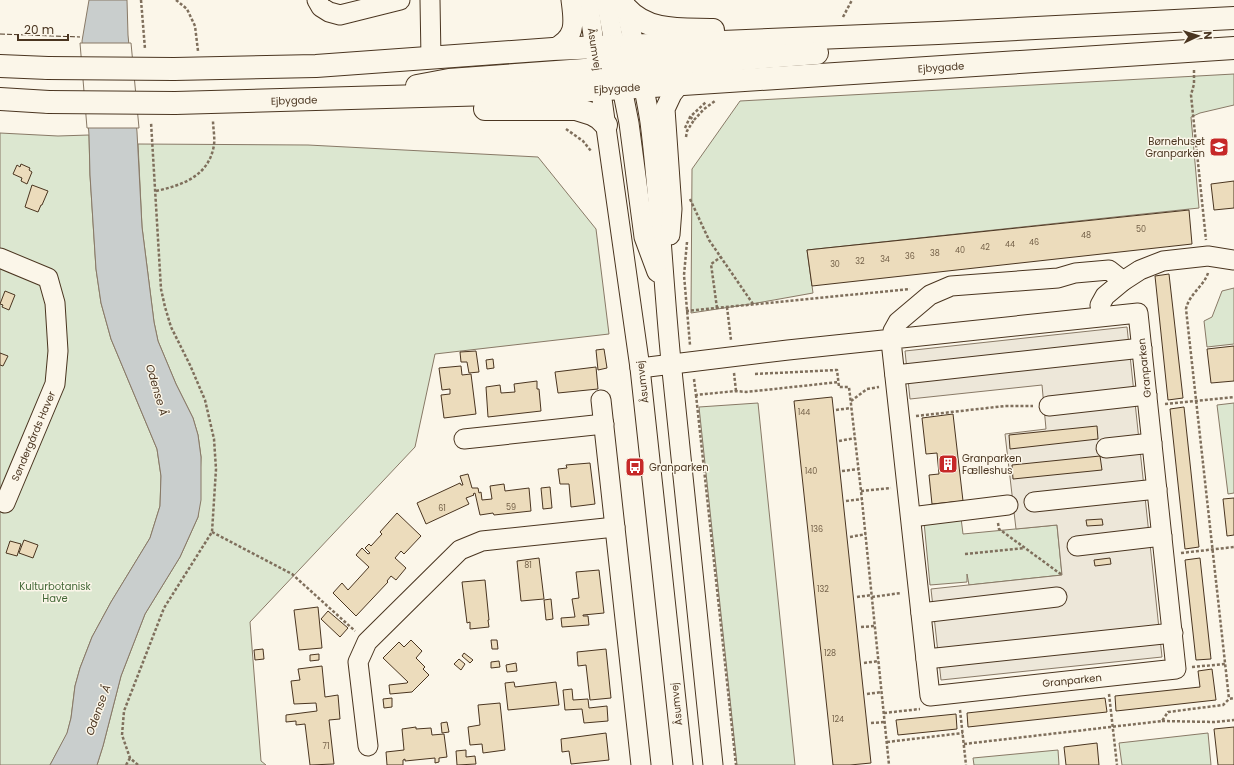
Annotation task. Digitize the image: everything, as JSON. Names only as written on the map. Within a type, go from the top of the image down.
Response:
[{"type":"main road","points":[[619,3],[642,22],[654,26],[673,29],[715,30],[773,40]]},
{"type":"main road","name":"Ejbygade","points":[[0,99],[49,102],[175,103],[556,92],[619,68],[773,40],[1234,18]]},
{"type":"main road","points":[[619,68],[835,51],[938,33]]},
{"type":"main road","name":"Ejbygade","points":[[0,66],[174,69],[316,66],[553,50],[680,84],[1234,48]]},
{"type":"main road","points":[[355,99],[460,109],[576,109],[592,114],[606,125]]},
{"type":"street","points":[[318,0],[321,6],[329,12],[340,15],[400,0]]},
{"type":"street","points":[[430,0],[431,58]]},
{"type":"street","points":[[553,50],[563,44],[570,36],[573,28],[571,0]]},
{"type":"street","name":"Åsumvej","points":[[588,0],[619,68]]},
{"type":"street","name":"Åsumvej","points":[[619,3],[619,68],[606,125],[640,368],[683,765]]},
{"type":"street","points":[[619,68],[629,123],[644,237],[665,292]]},
{"type":"street","points":[[680,84],[672,94],[665,109],[670,162],[672,209],[665,292],[713,765]]},
{"type":"street","points":[[1102,316],[1100,305],[1104,296],[1140,270],[1164,261],[1208,256],[1234,260]]},
{"type":"street","name":"Søndergårds Haver","points":[[0,258],[48,278],[55,302],[58,351],[55,384],[5,503]]},
{"type":"street","points":[[930,696],[891,340],[893,330],[898,322],[930,295],[951,286],[1058,278],[1076,272],[1109,270],[1123,281]]},
{"type":"street","name":"Granparken","points":[[640,368],[788,350],[1138,313],[1176,669],[930,696]]},
{"type":"street","points":[[895,375],[1142,348]]},
{"type":"street","points":[[1049,406],[1147,394]]},
{"type":"street","points":[[601,400],[641,765]]},
{"type":"street","points":[[464,439],[604,424]]},
{"type":"street","points":[[1106,448],[1152,443]]},
{"type":"street","points":[[1034,502],[1157,489]]},
{"type":"street","points":[[911,517],[1002,506]]},
{"type":"street","points":[[368,746],[358,662],[367,642],[460,550],[482,541],[615,527]]},
{"type":"street","points":[[1077,546],[1162,536]]},
{"type":"street","points":[[921,612],[1057,597]]},
{"type":"street","points":[[926,659],[1172,633]]},
{"type":"path","points":[[141,0],[145,56]]},
{"type":"path","points":[[176,0],[187,9],[195,26],[198,43],[198,69]]},
{"type":"path","points":[[1193,51],[1194,84],[1191,95],[1209,266],[1207,278],[1190,299],[1186,309],[1229,699]]},
{"type":"path","points":[[670,162],[690,117],[708,101]]},
{"type":"path","points":[[156,191],[175,187],[193,179],[211,158],[214,144],[212,102]]},
{"type":"path","points":[[138,765],[130,758],[122,735],[124,711],[164,608],[212,532],[216,469],[214,439],[205,400],[171,327],[161,288],[156,191],[150,120]]},
{"type":"path","points":[[564,128],[583,141],[592,153]]},
{"type":"path","points":[[689,196],[709,240],[752,304]]},
{"type":"path","points":[[686,236],[684,275],[686,311],[736,765]]},
{"type":"path","points":[[717,308],[711,264],[721,257]]},
{"type":"path","points":[[665,292],[686,311],[922,288],[930,295]]},
{"type":"path","points":[[750,374],[838,370],[840,387],[849,387],[866,534],[889,765]]},
{"type":"path","points":[[676,398],[839,382]]},
{"type":"path","points":[[851,402],[867,389],[878,387]]},
{"type":"path","points":[[1168,404],[1234,397]]},
{"type":"path","points":[[900,417],[1005,406],[1049,406]]},
{"type":"path","points":[[836,410],[851,408]]},
{"type":"path","points":[[839,441],[855,438]]},
{"type":"path","points":[[842,471],[859,469]]},
{"type":"path","points":[[861,491],[887,489]]},
{"type":"path","points":[[846,501],[862,499]]},
{"type":"path","points":[[1002,506],[999,529],[1062,575]]},
{"type":"path","points":[[212,532],[292,574],[367,642]]},
{"type":"path","points":[[850,537],[866,534]]},
{"type":"path","points":[[1185,552],[1234,547]]},
{"type":"path","points":[[965,554],[1025,548]]},
{"type":"path","points":[[857,597],[899,594]]},
{"type":"path","points":[[861,627],[875,626]]},
{"type":"path","points":[[864,663],[879,662]]},
{"type":"path","points":[[1197,666],[1225,664]]},
{"type":"path","points":[[867,694],[882,692]]},
{"type":"path","points":[[884,713],[923,709],[930,696]]},
{"type":"path","points":[[1109,697],[1117,765]]},
{"type":"path","points":[[1162,721],[1168,712],[1223,705],[1229,699],[1234,698]]},
{"type":"path","points":[[961,712],[966,765]]},
{"type":"path","points":[[964,744],[1162,721],[1214,722],[1234,720]]},
{"type":"path","points":[[871,723],[885,722]]},
{"type":"path","points":[[887,742],[963,733]]},
{"type":"path","points":[[126,765],[130,758]]},
{"type":"green space","points":[[1234,74],[1234,105],[1200,113],[1191,117],[1199,208],[807,250],[813,293],[691,313],[692,169],[740,101]]},
{"type":"green space","name":"Kulturbotanisk Have","points":[[0,133],[58,136],[89,135],[96,269],[101,303],[111,339],[157,449],[161,476],[160,506],[150,538],[111,602],[92,637],[75,686],[71,718],[67,734],[50,765],[0,765]]},
{"type":"green space","points":[[138,144],[308,145],[538,157],[596,229],[609,334],[435,354],[415,447],[250,622],[261,761],[266,765],[97,765],[121,676],[145,614],[180,557],[198,517],[201,457],[198,435],[193,418],[176,384],[158,341],[154,322],[142,227]]},
{"type":"green space","points":[[1234,288],[1234,344],[1207,347],[1204,321],[1212,317],[1222,291]]},
{"type":"green space","points":[[758,403],[795,765],[737,765],[699,407]]},
{"type":"green space","points":[[1234,403],[1234,493],[1228,494],[1217,405]]},
{"type":"green space","points":[[961,518],[963,534],[1057,525],[1062,575],[969,585],[967,574],[967,582],[930,585],[924,522]]},
{"type":"green space","points":[[1208,733],[1211,765],[1122,765],[1119,743]]},
{"type":"green space","points":[[1058,750],[1059,765],[974,765],[973,758]]},
{"type":"shaded area","points":[[1127,327],[1162,657],[941,680],[931,589],[1062,575],[1057,525],[1016,529],[1005,434],[1046,429],[1042,385],[910,399],[905,351]]},
{"type":"water","name":"Odense Å","points":[[89,0],[127,0],[128,35],[137,132],[142,227],[154,322],[158,341],[176,384],[193,418],[198,435],[201,457],[201,500],[198,517],[180,557],[145,614],[121,676],[97,765],[50,765],[67,733],[71,718],[75,686],[92,637],[111,602],[150,538],[160,506],[161,476],[157,449],[111,339],[101,303],[96,269],[89,135],[82,41]]},
{"type":"pier","points":[[80,43],[131,43],[139,128],[87,128]]},
{"type":"building","points":[[21,164],[30,168],[29,170],[32,172],[27,184],[21,181],[22,178],[13,174],[17,165],[20,167]]},
{"type":"building","points":[[1234,181],[1234,208],[1214,210],[1211,184]]},
{"type":"building","points":[[32,185],[48,191],[38,212],[25,207]]},
{"type":"building","points":[[1189,210],[1192,244],[812,286],[807,250]]},
{"type":"building","points":[[1169,274],[1183,398],[1168,400],[1155,276]]},
{"type":"building","points":[[5,291],[15,295],[9,310],[2,307],[3,305],[0,304]]},
{"type":"building","points":[[1234,346],[1234,381],[1211,383],[1207,349]]},
{"type":"building","points":[[604,349],[607,368],[598,370],[596,350]]},
{"type":"building","points":[[476,351],[479,372],[469,373],[467,362],[461,362],[460,352]]},
{"type":"building","points":[[0,353],[8,356],[3,366],[0,365]]},
{"type":"building","points":[[493,359],[494,368],[487,369],[486,360]]},
{"type":"building","points":[[461,366],[462,375],[471,374],[476,414],[444,418],[441,395],[450,394],[450,389],[442,390],[439,368]]},
{"type":"building","points":[[596,367],[598,389],[558,393],[555,372]]},
{"type":"building","points":[[537,381],[541,411],[488,417],[486,387],[500,385],[501,393],[515,392],[514,384]]},
{"type":"building","points":[[832,397],[871,763],[850,765],[833,765],[794,401]]},
{"type":"building","points":[[1184,407],[1199,547],[1185,549],[1170,409]]},
{"type":"building","name":"Granparken Fælleshus","points":[[953,414],[963,501],[932,504],[929,475],[939,474],[937,453],[926,454],[922,418]]},
{"type":"building","points":[[1097,426],[1098,439],[1010,449],[1009,435]]},
{"type":"building","points":[[1100,456],[1102,470],[1013,479],[1012,465]]},
{"type":"building","points":[[590,463],[595,504],[571,507],[569,484],[560,484],[558,469],[567,468],[566,465]]},
{"type":"building","points":[[468,474],[472,488],[478,488],[479,493],[481,492],[482,500],[492,499],[490,486],[504,484],[505,491],[529,488],[531,511],[480,515],[475,493],[473,494],[474,495],[466,498],[469,504],[426,524],[417,503],[460,483],[463,485],[460,476]]},
{"type":"building","points":[[550,487],[552,508],[543,509],[541,488]]},
{"type":"building","points":[[1234,498],[1234,535],[1227,536],[1223,499]]},
{"type":"building","points":[[397,513],[421,536],[404,554],[401,551],[395,558],[406,568],[396,580],[391,576],[387,581],[388,582],[356,616],[333,593],[342,583],[348,590],[369,567],[356,555],[362,548],[368,554],[370,553],[365,548],[369,544],[371,546],[382,534],[380,532]]},
{"type":"building","points":[[1102,519],[1103,525],[1087,526],[1086,520]]},
{"type":"building","points":[[24,540],[38,545],[33,558],[19,553]]},
{"type":"building","points":[[10,541],[21,544],[17,556],[6,553]]},
{"type":"building","points":[[539,558],[544,599],[521,601],[517,561]]},
{"type":"building","points":[[1110,558],[1111,564],[1095,566],[1094,560]]},
{"type":"building","points":[[1200,558],[1211,659],[1196,660],[1185,560]]},
{"type":"building","points":[[599,570],[604,613],[583,615],[588,616],[589,625],[562,627],[561,618],[575,617],[572,599],[579,598],[576,572]]},
{"type":"building","points":[[485,580],[489,627],[470,629],[470,622],[467,623],[462,582]]},
{"type":"building","points":[[551,599],[553,619],[546,620],[544,600]]},
{"type":"building","points":[[318,607],[322,648],[299,650],[294,610]]},
{"type":"building","points":[[328,611],[348,628],[340,637],[321,619]]},
{"type":"building","points":[[411,640],[422,651],[416,658],[425,667],[423,669],[429,675],[412,692],[390,694],[389,685],[408,682],[383,658],[399,642],[404,647]]},
{"type":"building","points":[[491,640],[497,640],[498,649],[492,649]]},
{"type":"building","points":[[263,649],[264,659],[255,660],[254,650]]},
{"type":"building","points":[[606,649],[611,698],[590,700],[586,665],[578,666],[577,652]]},
{"type":"building","points":[[464,653],[473,660],[470,663],[462,656]]},
{"type":"building","points":[[319,654],[319,660],[310,661],[310,655]]},
{"type":"building","points":[[459,659],[465,664],[461,670],[454,664]]},
{"type":"building","points":[[499,661],[500,667],[491,668],[491,662]]},
{"type":"building","points":[[516,663],[517,671],[507,672],[506,665]]},
{"type":"building","points":[[322,666],[325,697],[338,695],[340,719],[329,720],[334,764],[310,765],[305,724],[296,725],[296,721],[286,722],[286,715],[317,711],[316,703],[294,704],[291,681],[300,680],[298,669]]},
{"type":"building","points":[[1212,669],[1216,700],[1116,711],[1115,696],[1200,687],[1198,671]]},
{"type":"building","points":[[514,682],[515,687],[556,682],[559,705],[508,710],[505,683]]},
{"type":"building","points":[[572,689],[573,700],[588,699],[589,708],[607,706],[608,721],[584,723],[582,709],[565,710],[563,690]]},
{"type":"building","points":[[392,698],[392,707],[384,708],[383,699]]},
{"type":"building","points":[[1105,698],[1107,712],[968,727],[967,713]]},
{"type":"building","points":[[500,703],[505,750],[483,753],[482,744],[470,745],[468,727],[480,725],[478,705]]},
{"type":"building","points":[[956,714],[957,729],[898,735],[896,720]]},
{"type":"building","points":[[447,722],[449,732],[442,733],[441,723]]},
{"type":"building","points":[[416,727],[416,729],[431,728],[432,735],[444,734],[447,757],[439,758],[439,762],[435,763],[435,758],[405,761],[405,759],[403,760],[403,765],[387,765],[386,752],[404,750],[402,729]]},
{"type":"building","points":[[1234,727],[1234,765],[1218,765],[1214,729]]},
{"type":"building","points":[[606,733],[609,760],[571,764],[569,751],[562,752],[561,739]]},
{"type":"building","points":[[1097,743],[1099,765],[1066,765],[1064,747]]},
{"type":"building","points":[[466,750],[466,757],[475,756],[476,764],[457,765],[456,751]]},
{"type":"fence","points":[[0,34],[80,37]]},
{"type":"place","name":"Børnehuset Granparken","points":[[1219,147]]},
{"type":"place","name":"Granparken Fælleshus","points":[[948,464]]},
{"type":"place","name":"Granparken","points":[[635,467]]}]
